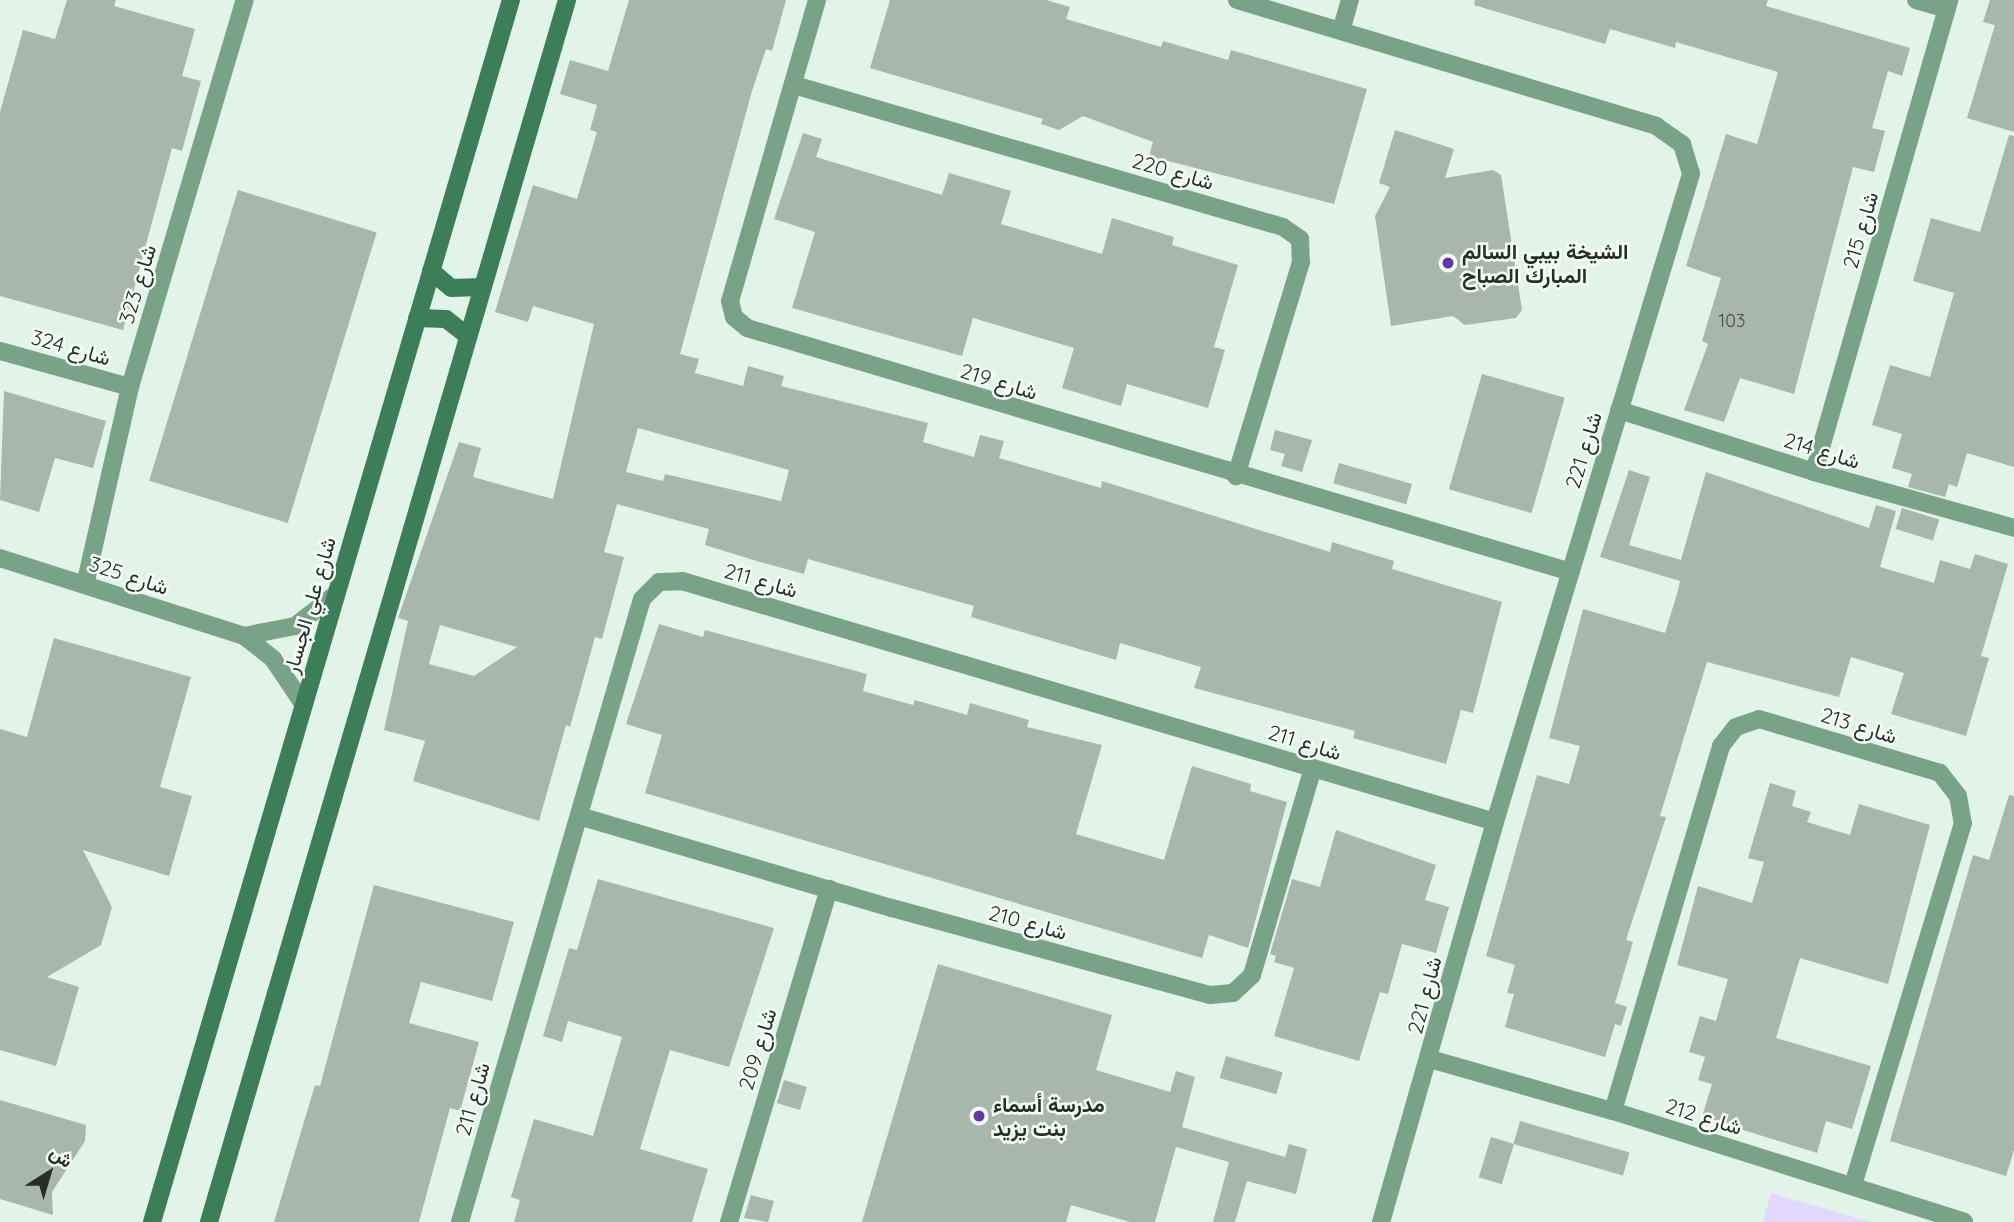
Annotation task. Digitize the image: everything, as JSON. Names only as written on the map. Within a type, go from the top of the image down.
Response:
[{"type":"street","name":"شارع 323","points":[[85,585],[130,387],[245,0]]},
{"type":"street","name":"شارع علي الجسار","points":[[152,1222],[511,0]]},
{"type":"street","points":[[209,1222],[567,0]]},
{"type":"street","name":"شارع 219","points":[[817,0],[730,301],[734,317],[747,328],[1236,476],[1571,572]]},
{"type":"street","name":"شارع 221","points":[[1237,0],[1656,126],[1682,144],[1689,158],[1689,189],[1619,410],[1495,822],[1430,1059],[1381,1222]]},
{"type":"street","points":[[1341,31],[1350,0]]},
{"type":"street","points":[[1916,0],[1948,5]]},
{"type":"street","name":"شارع 215","points":[[1814,472],[1948,5]]},
{"type":"street","name":"شارع 220","points":[[794,85],[1270,224],[1300,239],[1301,262],[1236,476]]},
{"type":"street","points":[[431,271],[451,288],[482,287]]},
{"type":"street","points":[[417,318],[446,319],[468,336]]},
{"type":"street","name":"شارع 324","points":[[0,351],[130,387]]},
{"type":"street","name":"شارع 214","points":[[1619,410],[1814,472],[2014,528]]},
{"type":"street","name":"شارع 325","points":[[0,558],[244,636],[273,659],[304,705]]},
{"type":"street","name":"شارع 211","points":[[460,1222],[642,599],[659,582],[695,585],[1495,822]]},
{"type":"street","name":"شارع 325","points":[[244,636],[295,626],[336,594]]},
{"type":"street","name":"شارع 213","points":[[1613,1111],[1721,746],[1735,727],[1759,719],[1940,773],[1958,796],[1963,823],[1853,1185]]},
{"type":"street","name":"شارع 210","points":[[579,816],[828,889],[1210,995],[1233,993],[1252,975],[1313,768]]},
{"type":"street","name":"شارع 209","points":[[729,1222],[828,889]]},
{"type":"street","name":"شارع 212","points":[[1430,1059],[1613,1111],[1964,1222]]},
{"type":"shaded area","points":[[1771,1193],[1871,1222],[1763,1222]]},
{"type":"building","points":[[67,0],[116,0],[114,6],[195,29],[182,76],[201,81],[182,151],[172,148],[123,330],[0,296],[0,112],[23,30],[55,39]]},
{"type":"building","points":[[629,0],[786,0],[772,51],[766,49],[752,91],[680,354],[699,359],[695,373],[743,386],[748,366],[784,376],[781,386],[928,423],[923,442],[974,457],[980,435],[1004,441],[999,458],[1101,488],[1102,481],[1330,552],[1332,542],[1394,561],[1392,569],[1502,602],[1473,713],[1461,710],[1446,764],[1353,738],[1355,731],[1194,688],[1201,667],[1120,643],[1116,660],[971,617],[974,606],[808,559],[804,574],[760,562],[705,545],[709,529],[617,504],[604,552],[624,557],[602,639],[595,637],[570,727],[566,725],[539,821],[413,781],[425,741],[384,730],[408,621],[398,618],[459,442],[481,448],[473,477],[553,499],[594,324],[533,306],[528,322],[495,312],[533,185],[577,199],[597,132],[590,130],[597,105],[560,94],[570,60],[608,71]],"holes":[[[638,428],[789,470],[781,501],[665,474],[663,481],[626,472]],[[440,625],[517,647],[474,676],[429,664]]]},
{"type":"building","points":[[890,0],[1046,0],[1070,7],[1066,19],[1161,47],[1163,41],[1228,60],[1231,50],[1367,89],[1334,204],[1149,156],[1153,142],[1083,116],[1059,130],[1041,124],[1043,119],[870,68]]},
{"type":"building","points":[[1475,0],[1768,0],[1766,6],[1910,48],[1902,76],[1888,71],[1872,128],[1885,131],[1874,172],[1853,167],[1794,394],[1740,378],[1724,422],[1684,410],[1708,344],[1702,341],[1721,278],[1686,266],[1726,134],[1757,144],[1778,72],[1676,42],[1675,48],[1610,29],[1605,44],[1474,5]]},
{"type":"building","points":[[1990,0],[2014,0],[2014,132],[1967,118],[1995,25],[1983,22]]},
{"type":"building","name":"الشيخة بيبي السالم المبارك الصباح","points":[[1395,130],[1454,149],[1445,178],[1493,170],[1501,175],[1522,310],[1516,318],[1465,325],[1453,316],[1391,326],[1375,216],[1390,187],[1379,183]]},
{"type":"building","points":[[803,133],[822,139],[816,157],[942,195],[949,173],[1011,191],[1001,224],[1102,254],[1112,218],[1174,237],[1172,245],[1238,265],[1214,347],[1225,350],[1208,408],[1127,384],[1121,406],[1062,388],[1074,348],[973,318],[962,356],[792,308],[815,232],[774,219]]},
{"type":"building","points":[[2009,135],[2014,136],[2014,467],[1967,453],[1957,487],[1949,484],[1945,497],[1908,487],[1912,474],[1892,468],[1902,434],[1872,425],[1890,365],[1930,377],[1954,293],[1913,281],[1931,218],[1980,232]]},
{"type":"building","points":[[238,190],[377,232],[288,523],[149,481]]},
{"type":"building","points":[[1482,374],[1565,398],[1532,513],[1449,489]]},
{"type":"building","points":[[4,391],[106,421],[93,468],[55,458],[39,512],[0,500]]},
{"type":"building","points":[[1275,430],[1312,440],[1302,472],[1281,466],[1285,454],[1270,450]]},
{"type":"building","points":[[1339,463],[1412,484],[1406,504],[1333,483]]},
{"type":"building","points":[[1629,470],[1650,477],[1629,545],[1681,560],[1706,472],[1869,528],[1876,505],[1896,511],[1880,567],[1934,583],[1940,560],[1970,569],[1975,554],[2008,564],[1981,656],[1989,658],[1966,736],[1891,714],[1904,673],[1851,657],[1839,697],[1707,662],[1660,816],[1666,817],[1626,940],[1633,942],[1615,1003],[1627,1007],[1621,1026],[1615,1024],[1605,1057],[1505,1027],[1514,994],[1507,993],[1515,965],[1486,956],[1537,775],[1569,784],[1580,746],[1549,738],[1583,609],[1665,633],[1677,594],[1680,581],[1600,557]]},
{"type":"building","points":[[1902,508],[1939,519],[1933,540],[1896,529]]},
{"type":"building","points":[[659,624],[703,637],[705,630],[867,674],[863,691],[913,705],[915,700],[967,715],[970,703],[1029,720],[1027,727],[1102,745],[1076,834],[1164,860],[1192,766],[1251,784],[1250,791],[1287,802],[1248,948],[1209,935],[1202,958],[645,793],[662,735],[626,724]]},
{"type":"building","points":[[54,638],[191,677],[160,787],[192,796],[169,876],[83,850],[112,907],[101,945],[47,977],[79,987],[56,1066],[0,1050],[0,729],[27,737]]},
{"type":"building","points":[[1770,783],[1796,791],[1792,806],[1811,812],[1807,822],[1850,835],[1859,804],[1930,825],[1888,984],[1800,958],[1776,1038],[1871,1066],[1852,1129],[1826,1121],[1817,1153],[1702,1117],[1712,1084],[1698,1080],[1705,1057],[1689,1052],[1700,1016],[1716,1021],[1728,979],[1677,965],[1698,886],[1752,903],[1764,862],[1748,858]]},
{"type":"building","points":[[2009,795],[2014,796],[2014,1150],[2006,1176],[1890,1141],[1973,855],[1989,860]]},
{"type":"building","points":[[1336,830],[1436,865],[1425,900],[1449,907],[1436,953],[1402,944],[1388,994],[1380,992],[1359,1061],[1274,1036],[1294,968],[1274,962],[1276,956],[1270,954],[1292,879],[1320,887]]},
{"type":"building","points":[[598,879],[774,928],[729,1067],[670,1050],[640,1149],[708,1169],[692,1222],[514,1222],[520,1200],[511,1197],[534,1119],[593,1136],[622,1037],[568,1021],[562,1042],[543,1036],[569,948],[577,950]]},
{"type":"building","points":[[374,885],[514,922],[492,1001],[421,982],[409,1023],[479,1042],[460,1111],[450,1108],[419,1222],[274,1222],[315,1085],[320,1086]]},
{"type":"building","points":[[938,964],[1112,1015],[1096,1070],[1170,1092],[1176,1071],[1195,1077],[1182,1127],[1285,1157],[1289,1144],[1307,1149],[1296,1194],[1247,1181],[1235,1222],[1213,1222],[1229,1162],[1176,1147],[1155,1222],[1130,1222],[1071,1205],[1066,1222],[862,1222]]},
{"type":"building","points":[[1226,1056],[1283,1072],[1276,1094],[1220,1078]]},
{"type":"building","points":[[784,1080],[807,1087],[800,1110],[777,1103]]},
{"type":"building","points":[[0,1100],[86,1125],[85,1141],[52,1192],[53,1215],[0,1199]]},
{"type":"building","points":[[1520,1121],[1630,1152],[1623,1175],[1513,1144]]},
{"type":"building","points":[[1491,1137],[1514,1144],[1502,1184],[1479,1177]]},
{"type":"building","points":[[751,1195],[774,1201],[768,1222],[744,1218]]},
{"type":"place","name":"الشيخة بيبي السالم المبارك الصباح","points":[[1448,263]]},
{"type":"place","name":"مدرسة أسماء بنت يزيد","points":[[979,1116]]}]
